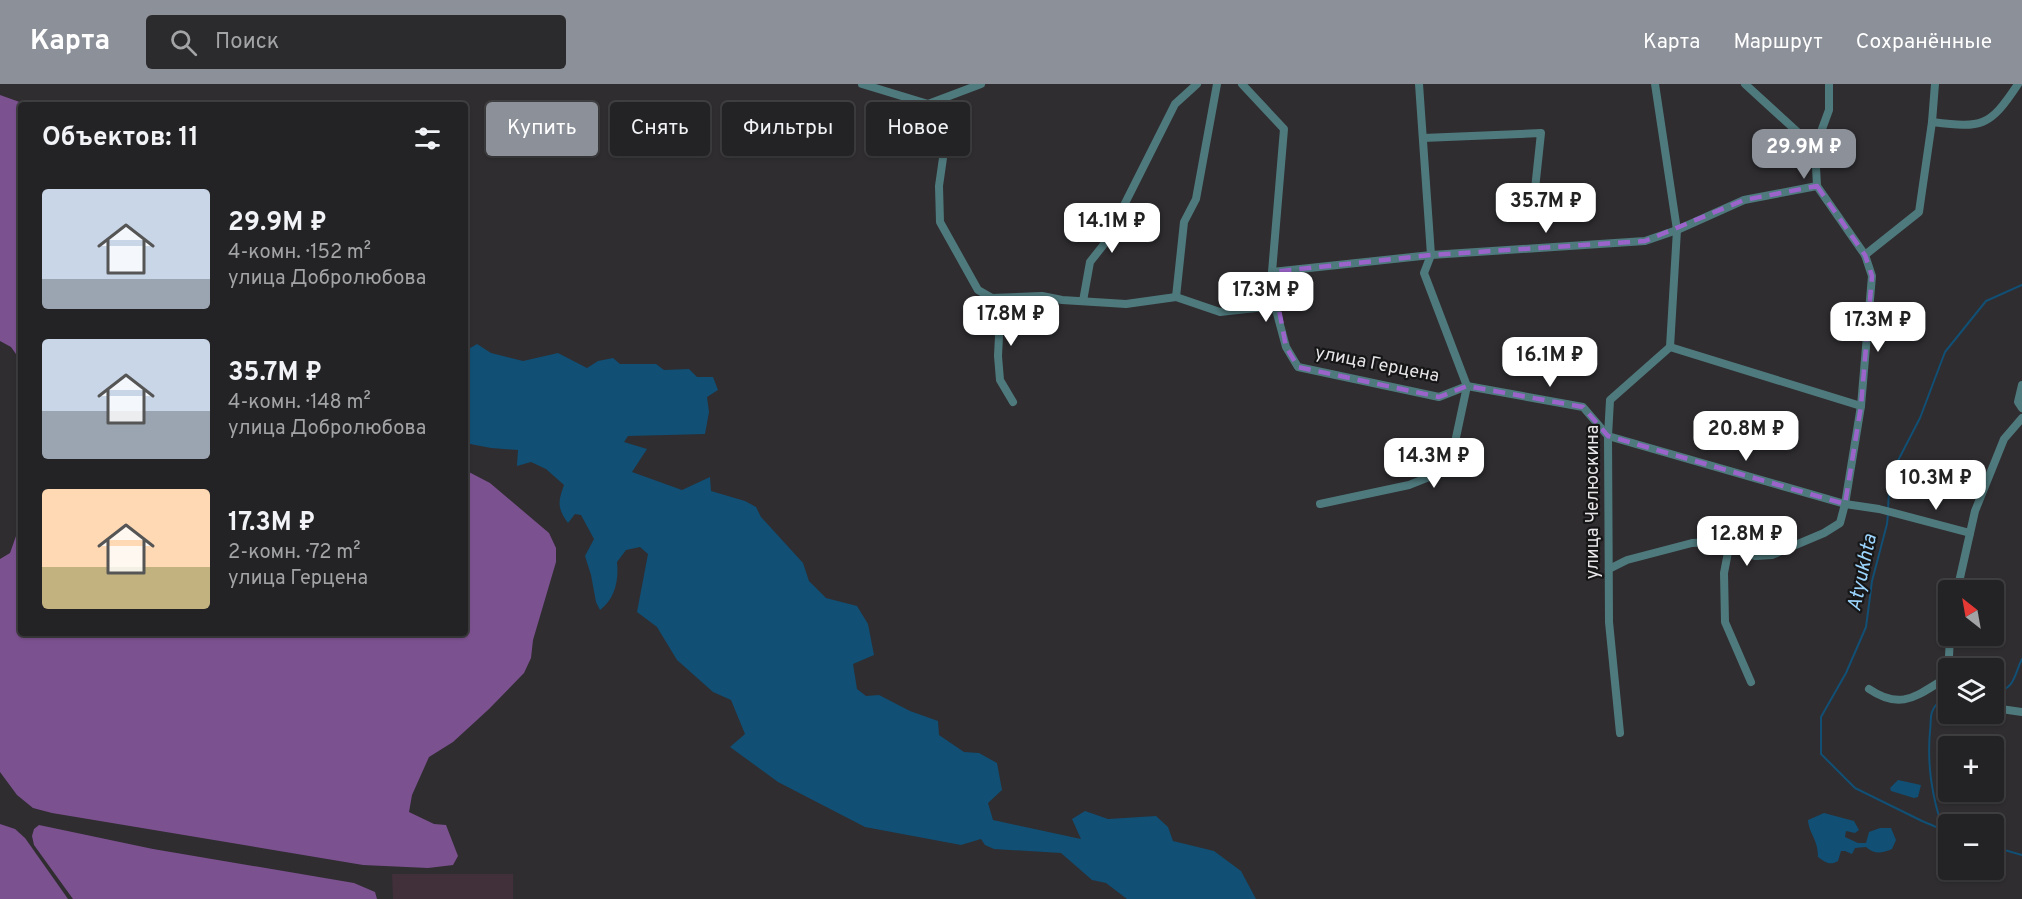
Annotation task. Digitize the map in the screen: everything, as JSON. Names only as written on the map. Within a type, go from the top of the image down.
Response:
[{"type":"street","points":[[862,84],[921,102]]},
{"type":"street","points":[[933,102],[981,84]]},
{"type":"street","points":[[1083,301],[1090,262],[1104,243],[1175,104],[1197,84]]},
{"type":"street","points":[[1176,297],[1184,222],[1196,199],[1217,84]]},
{"type":"street","name":"улица Герцена","points":[[1242,84],[1284,129],[1272,272],[1275,306],[1286,347],[1298,367],[1439,397],[1467,386]]},
{"type":"street","points":[[1320,504],[1409,485],[1434,475],[1454,447],[1467,386],[1424,273],[1431,255],[1419,84]]},
{"type":"street","points":[[1655,84],[1677,230],[1670,347],[1861,406]]},
{"type":"street","points":[[1745,84],[1815,148]]},
{"type":"street","points":[[1609,569],[1627,560],[1692,543],[1715,542],[1755,556],[1772,555],[1840,523],[1861,406],[1872,276],[1865,255],[1817,186],[1815,148],[1829,110],[1829,84]]},
{"type":"street","points":[[1865,255],[1919,212],[1935,84]]},
{"type":"street","points":[[1932,122],[1965,126],[1983,124],[2003,106],[2018,84]]},
{"type":"street","points":[[1423,138],[1541,133],[1535,189]]},
{"type":"street","points":[[942,156],[939,186],[940,222],[978,290],[992,298],[1042,296],[1125,304],[1176,297],[1220,312],[1275,306]]},
{"type":"street","points":[[1272,272],[1431,255],[1645,241],[1677,230],[1744,200],[1817,186]]},
{"type":"street","points":[[992,298],[999,336],[1000,380],[1013,402]]},
{"type":"street","name":"улица Челюскина","points":[[1620,733],[1609,622],[1608,436],[1611,400],[1670,347]]},
{"type":"street","points":[[2022,385],[2018,402],[2022,408]]},
{"type":"street","points":[[1467,386],[1583,407],[1608,436],[1845,504],[1879,509],[1970,533]]},
{"type":"street","points":[[1959,580],[1975,511],[2004,439],[2022,418]]},
{"type":"street","points":[[1729,547],[1724,573],[1725,622],[1751,682]]},
{"type":"street","points":[[1869,688],[1882,698],[1913,699],[1938,683]]},
{"type":"street","points":[[2004,709],[2022,712]]},
{"type":"highlighted area","points":[[1817,186],[1865,255],[1872,276],[1861,406],[1845,504],[1608,436],[1583,407],[1467,386],[1439,397],[1298,367],[1286,347],[1272,272],[1431,255],[1645,241],[1744,200]]},
{"type":"shaded area","points":[[0,95],[20,102],[18,357],[11,347],[0,341]]},
{"type":"shaded area","points":[[468,472],[490,483],[549,533],[556,548],[556,562],[533,640],[531,658],[524,673],[453,742],[429,757],[412,795],[409,812],[434,824],[446,825],[458,856],[453,865],[428,868],[363,865],[33,808],[17,795],[0,772],[0,559],[10,553],[18,530],[18,636],[468,636]]},
{"type":"shaded area","points":[[0,824],[15,829],[25,838],[68,899],[0,899]]},
{"type":"shaded area","points":[[39,825],[153,849],[354,883],[375,892],[377,899],[73,899],[34,845],[32,836],[34,829]]},
{"type":"shaded area","points":[[392,874],[513,874],[513,899],[393,899]]},
{"type":"water","points":[[477,344],[491,353],[523,361],[558,353],[587,368],[598,361],[613,358],[620,364],[656,364],[664,370],[689,369],[697,377],[713,377],[718,390],[707,397],[709,412],[705,434],[628,436],[624,442],[647,449],[632,472],[682,490],[710,477],[711,491],[745,501],[756,507],[761,517],[803,563],[809,581],[826,598],[857,606],[868,624],[874,655],[853,664],[857,689],[866,696],[879,695],[910,711],[938,721],[939,735],[964,752],[979,753],[997,763],[1002,790],[988,803],[993,820],[1081,839],[1072,819],[1085,811],[1108,819],[1156,816],[1168,827],[1173,841],[1214,851],[1241,871],[1256,899],[1127,899],[1106,883],[1092,880],[1061,853],[994,849],[985,845],[981,839],[961,845],[865,827],[778,782],[730,747],[745,734],[731,700],[713,692],[677,660],[657,627],[637,612],[648,554],[640,547],[626,550],[617,562],[617,576],[612,595],[600,610],[585,556],[594,539],[581,515],[575,514],[568,523],[564,518],[560,505],[564,485],[546,469],[531,462],[517,466],[518,450],[468,444],[468,349]]},
{"type":"water","points":[[1898,780],[1921,785],[1918,797],[1914,798],[1891,791],[1890,788]]},
{"type":"water","points":[[1824,813],[1854,821],[1859,830],[1855,833],[1846,831],[1845,837],[1858,843],[1866,843],[1869,832],[1880,828],[1891,828],[1896,840],[1892,849],[1879,852],[1866,847],[1855,848],[1852,854],[1841,851],[1838,861],[1825,862],[1818,857],[1817,846],[1808,820]]},
{"type":"waterway","name":"Atyukhta","points":[[1888,509],[1890,476],[1920,418],[1945,352],[1986,301],[2022,285]]},
{"type":"waterway","name":"Atyukhta","points":[[1888,514],[1872,581],[1866,627],[1846,673],[1821,717],[1821,754],[1855,788],[1938,828]]},
{"type":"waterway","points":[[2004,689],[2010,685],[2022,659]]},
{"type":"waterway","points":[[1938,702],[1932,712],[1929,756],[1931,781],[1939,814]]},
{"type":"waterway","name":"Atyukhta","points":[[2004,850],[2022,855]]}]
